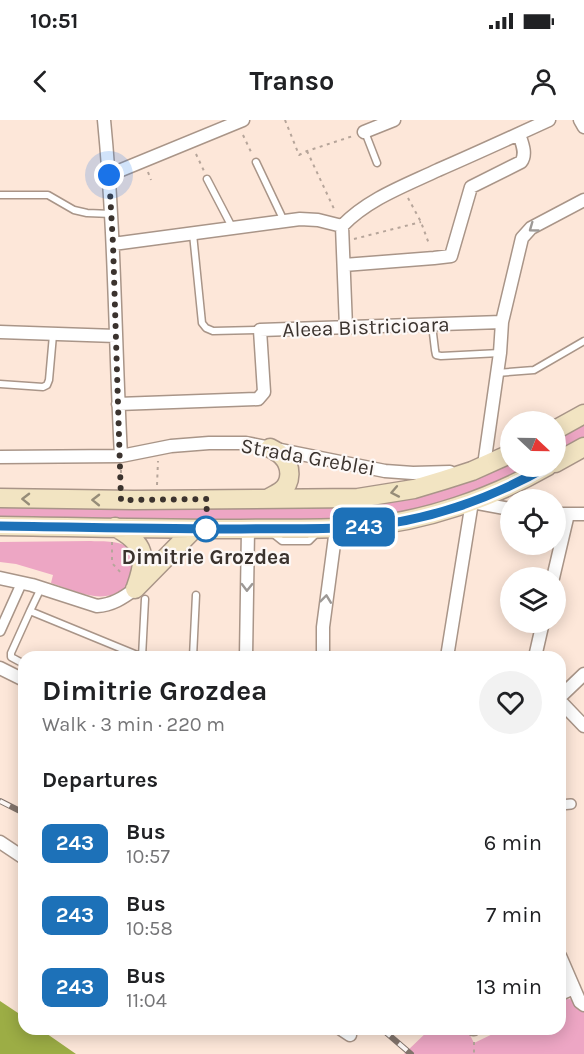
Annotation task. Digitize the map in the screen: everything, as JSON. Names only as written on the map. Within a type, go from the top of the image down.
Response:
[{"type":"main road","points":[[566,424],[584,414]]},
{"type":"main road","points":[[566,457],[584,447]]},
{"type":"main road","points":[[267,499],[286,486],[290,471],[284,457],[270,448]]},
{"type":"main road","points":[[0,498],[156,500],[358,498],[414,489],[500,458]]},
{"type":"main road","points":[[0,526],[328,529],[381,525],[435,514],[472,502],[525,477]]},
{"type":"main road","points":[[113,527],[132,537],[141,550],[143,557],[140,594]]},
{"type":"main road","points":[[140,594],[194,529]]},
{"type":"street","points":[[104,120],[112,214],[121,456]]},
{"type":"street","points":[[364,132],[394,120]]},
{"type":"street","points":[[342,226],[360,209],[403,186],[549,120]]},
{"type":"street","points":[[580,120],[584,127]]},
{"type":"street","points":[[109,175],[240,121]]},
{"type":"street","points":[[344,265],[451,256],[471,188],[521,162],[524,158],[519,134]]},
{"type":"street","points":[[478,468],[497,373],[502,322],[522,238],[531,228],[584,200]]},
{"type":"street","points":[[113,244],[300,219],[318,220],[342,226]]},
{"type":"street","points":[[342,226],[346,327]]},
{"type":"street","name":"Aleea Bistricioara","points":[[118,404],[258,399],[264,392],[260,330],[502,322]]},
{"type":"street","points":[[0,332],[116,336]]},
{"type":"street","name":"Strada Greblei","points":[[0,457],[121,456],[171,446],[209,442],[246,443],[386,471],[438,473],[478,468]]},
{"type":"street","points":[[448,651],[472,502],[500,507]]},
{"type":"street","points":[[566,514],[584,514]]},
{"type":"street","points":[[246,651],[248,529]]},
{"type":"street","points":[[323,651],[328,529]]},
{"type":"street","points":[[0,578],[22,582],[97,606],[105,606],[140,594]]},
{"type":"street","points":[[0,631],[22,582]]},
{"type":"street","points":[[536,651],[540,633]]},
{"type":"street","points":[[0,668],[18,677]]},
{"type":"street","points":[[566,693],[584,674]]},
{"type":"street","points":[[566,706],[584,726]]},
{"type":"street","points":[[566,804],[571,804]]},
{"type":"street","points":[[0,842],[18,854]]},
{"type":"street","points":[[566,970],[580,1002],[584,1005]]},
{"type":"street","points":[[566,991],[574,988]]},
{"type":"lane","points":[[364,132],[377,163]]},
{"type":"lane","points":[[256,162],[285,221]]},
{"type":"lane","points":[[207,179],[232,228]]},
{"type":"lane","points":[[0,195],[48,195],[74,210],[112,214]]},
{"type":"lane","points":[[193,234],[202,323],[213,331],[260,330]]},
{"type":"lane","points":[[432,324],[436,355],[500,353]]},
{"type":"lane","points":[[0,384],[43,387],[46,385],[49,380],[53,335]]},
{"type":"lane","points":[[497,373],[534,370],[584,341]]},
{"type":"lane","points":[[18,661],[11,657],[11,653],[41,588]]},
{"type":"lane","points":[[140,594],[142,651]]},
{"type":"lane","points":[[193,651],[196,595]]},
{"type":"lane","points":[[30,611],[127,651]]},
{"type":"path","points":[[285,120],[299,155],[364,132]]},
{"type":"path","points":[[240,121],[256,162]]},
{"type":"path","points":[[190,142],[207,179]]},
{"type":"path","points":[[307,151],[342,226]]},
{"type":"path","points":[[403,186],[421,222],[434,258]]},
{"type":"path","points":[[343,242],[421,222]]},
{"type":"path","points":[[156,500],[159,449]]},
{"type":"path","points":[[121,456],[121,500]]},
{"type":"path","points":[[113,527],[112,563],[140,594]]},
{"type":"shaded area","points":[[584,423],[584,437],[566,447],[566,433]]},
{"type":"shaded area","points":[[500,465],[500,477],[509,477],[446,502],[409,512],[366,519],[280,521],[0,518],[0,506],[284,509],[338,507]]},
{"type":"shaded area","points":[[91,541],[121,544],[136,555],[130,585],[110,595],[91,596],[51,583],[53,575],[16,564],[0,562],[0,542]]},
{"type":"shaded area","points":[[566,999],[584,1000],[584,1054],[404,1054],[424,1035],[470,1035],[474,1043],[491,1035],[566,1035]]},
{"type":"shaded area","points":[[0,1001],[18,1013],[18,1035],[49,1035],[76,1054],[0,1054]]},
{"type":"railway","points":[[0,801],[18,810]]},
{"type":"railway","points":[[389,1035],[411,1054]]},
{"type":"bus line","name":"243","points":[[0,526],[194,529],[361,527],[435,514],[487,496],[526,477]]},
{"type":"place","name":"Dimitrie Grozdea","points":[[206,529]]},
{"type":"route","points":[[109,175],[121,500],[207,499],[206,529]]}]
